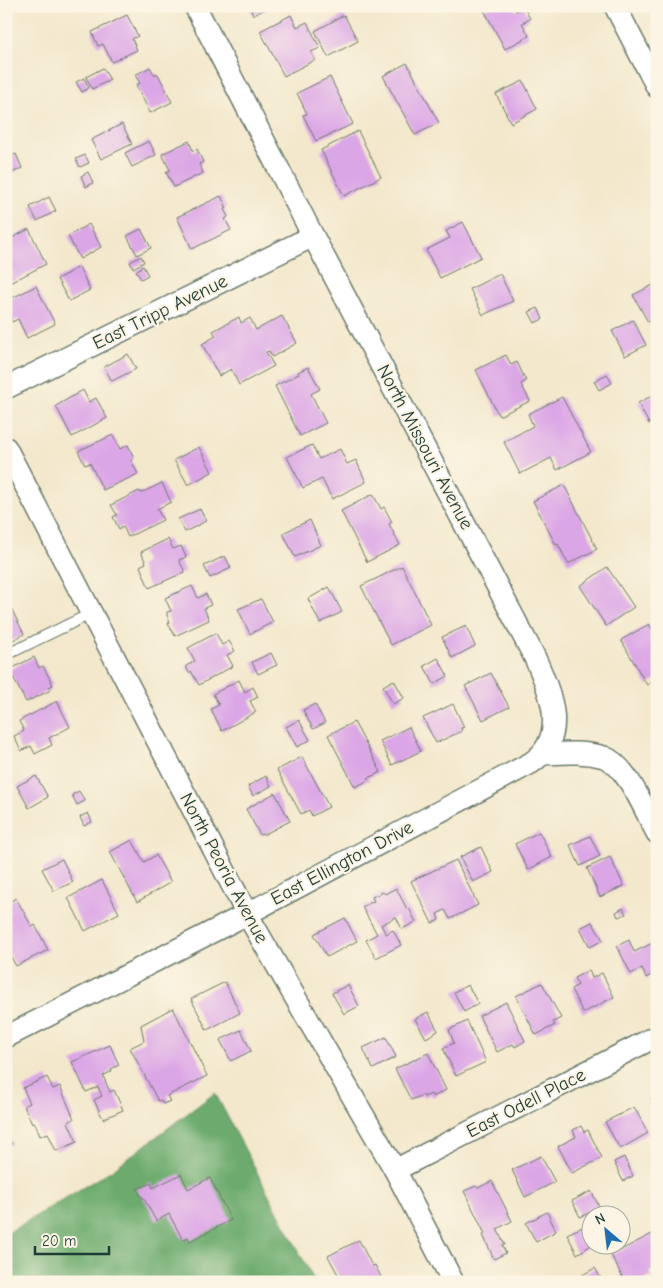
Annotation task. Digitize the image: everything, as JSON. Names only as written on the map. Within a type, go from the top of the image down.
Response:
[{"type":"street","name":"North Missouri Avenue","points":[[195,6],[313,236],[540,667],[552,701],[554,714],[552,732],[547,747],[542,754]]},
{"type":"street","points":[[615,6],[657,87]]},
{"type":"street","name":"East Tripp Avenue","points":[[6,388],[313,236]]},
{"type":"street","name":"North Peoria Avenue","points":[[6,448],[247,914],[395,1170],[453,1282]]},
{"type":"street","points":[[542,754],[585,754],[611,760],[627,777],[657,833]]},
{"type":"street","name":"East Ellington Drive","points":[[6,1037],[247,914],[531,763],[542,754]]},
{"type":"street","name":"East Odell Place","points":[[395,1170],[657,1036]]},
{"type":"lane","points":[[6,655],[92,613]]},
{"type":"green space","points":[[215,1093],[315,1282],[6,1282],[6,1234],[112,1170]]},
{"type":"building","points":[[249,6],[272,6],[253,15]]},
{"type":"building","points":[[491,6],[513,6],[516,11],[524,7],[530,19],[522,23],[529,36],[505,49],[484,10]]},
{"type":"building","points":[[127,15],[138,36],[132,39],[137,50],[112,62],[103,44],[98,46],[92,32]]},
{"type":"building","points":[[291,15],[297,27],[307,22],[320,48],[311,52],[315,60],[284,76],[260,31]]},
{"type":"building","points":[[344,15],[358,41],[328,57],[315,31]]},
{"type":"building","points":[[407,63],[439,123],[415,135],[383,76]]},
{"type":"building","points":[[150,67],[154,74],[158,74],[172,102],[150,113],[136,85],[140,83],[135,75]]},
{"type":"building","points":[[103,68],[110,80],[92,89],[86,77]]},
{"type":"building","points":[[330,77],[353,124],[316,141],[303,115],[307,114],[297,93]]},
{"type":"building","points":[[84,78],[89,88],[82,92],[76,82]]},
{"type":"building","points":[[523,81],[537,109],[511,123],[496,94]]},
{"type":"building","points":[[122,124],[132,144],[101,159],[91,140]]},
{"type":"building","points":[[358,131],[381,177],[344,196],[321,150]]},
{"type":"building","points":[[149,141],[156,155],[132,167],[125,153]]},
{"type":"building","points":[[189,141],[193,151],[197,149],[203,162],[199,164],[203,173],[174,187],[166,172],[170,170],[162,154]]},
{"type":"building","points":[[16,154],[22,168],[6,176],[6,159]]},
{"type":"building","points":[[85,155],[89,163],[80,167],[76,159]]},
{"type":"building","points":[[88,172],[93,183],[86,187],[81,176]]},
{"type":"building","points":[[221,196],[227,208],[224,209],[228,217],[225,219],[231,230],[192,249],[177,217]]},
{"type":"building","points":[[49,197],[56,211],[37,221],[30,207]]},
{"type":"building","points":[[463,222],[481,257],[440,278],[426,250],[450,238],[446,231]]},
{"type":"building","points":[[89,224],[101,247],[80,259],[68,236]]},
{"type":"building","points":[[29,229],[46,264],[6,285],[6,241]]},
{"type":"building","points":[[141,229],[151,248],[137,255],[127,236]]},
{"type":"building","points":[[141,256],[144,262],[133,268],[130,262]]},
{"type":"building","points":[[143,266],[148,275],[141,279],[136,271]]},
{"type":"building","points":[[79,267],[90,290],[69,301],[57,279]]},
{"type":"building","points":[[500,274],[513,301],[483,315],[470,289]]},
{"type":"building","points":[[657,283],[657,318],[648,322],[633,295]]},
{"type":"building","points":[[36,286],[55,324],[27,338],[18,319],[12,322],[6,309],[6,301]]},
{"type":"building","points":[[538,308],[543,319],[535,323],[529,312]]},
{"type":"building","points":[[282,316],[297,343],[272,357],[269,351],[266,352],[274,366],[239,385],[231,369],[219,376],[202,344],[216,336],[213,331],[239,317],[241,323],[250,318],[256,330]]},
{"type":"building","points":[[633,320],[646,345],[625,356],[612,331]]},
{"type":"building","points":[[128,354],[136,369],[112,381],[104,367]]},
{"type":"building","points":[[506,355],[511,365],[517,362],[526,381],[521,384],[530,401],[499,416],[476,370]]},
{"type":"building","points":[[308,367],[320,389],[311,394],[326,423],[300,436],[275,386],[299,374],[298,372]]},
{"type":"building","points":[[607,374],[612,383],[599,390],[594,381]]},
{"type":"building","points":[[83,390],[89,402],[96,398],[107,418],[72,437],[56,406]]},
{"type":"building","points":[[657,393],[657,420],[649,424],[638,403]]},
{"type":"building","points":[[562,397],[591,452],[557,470],[551,458],[520,474],[504,442],[533,426],[528,414]]},
{"type":"building","points":[[113,435],[120,449],[128,445],[134,458],[131,460],[138,474],[103,490],[90,463],[85,465],[78,451]]},
{"type":"building","points":[[312,445],[319,459],[340,449],[347,464],[356,460],[366,482],[332,499],[322,479],[303,488],[287,457]]},
{"type":"building","points":[[199,447],[212,472],[188,485],[174,460]]},
{"type":"building","points":[[162,483],[171,502],[157,509],[163,520],[128,537],[123,526],[119,529],[113,517],[117,515],[111,505],[139,491],[141,493]]},
{"type":"building","points":[[564,485],[597,549],[568,564],[533,501]]},
{"type":"building","points":[[373,494],[381,509],[384,507],[392,522],[389,524],[400,545],[367,562],[341,511]]},
{"type":"building","points":[[200,509],[206,521],[185,532],[178,519]]},
{"type":"building","points":[[310,520],[321,545],[295,557],[283,533]]},
{"type":"building","points":[[168,539],[173,549],[181,546],[186,557],[179,560],[185,572],[149,588],[140,566],[146,563],[141,552]]},
{"type":"building","points":[[225,556],[231,568],[210,578],[204,566]]},
{"type":"building","points":[[402,566],[431,625],[391,645],[361,586]]},
{"type":"building","points":[[607,567],[634,607],[606,626],[580,586]]},
{"type":"building","points":[[192,586],[198,598],[206,594],[211,605],[204,608],[209,620],[175,636],[168,623],[170,622],[167,612],[171,611],[165,598]]},
{"type":"building","points":[[329,587],[342,612],[320,623],[308,599]]},
{"type":"building","points":[[261,599],[273,622],[250,634],[238,609]]},
{"type":"building","points":[[9,604],[24,634],[6,644],[6,606]]},
{"type":"building","points":[[649,624],[657,637],[657,679],[647,685],[621,640]]},
{"type":"building","points":[[466,626],[475,646],[452,658],[442,637]]},
{"type":"building","points":[[216,633],[222,645],[229,641],[235,651],[227,655],[233,666],[199,685],[186,666],[195,661],[188,648]]},
{"type":"building","points":[[271,653],[277,665],[258,674],[252,662]]},
{"type":"building","points":[[34,657],[39,668],[43,666],[53,685],[49,687],[51,690],[26,702],[9,670]]},
{"type":"building","points":[[438,658],[448,676],[434,684],[424,666]]},
{"type":"building","points":[[491,673],[509,707],[483,720],[465,686]]},
{"type":"building","points":[[239,680],[245,692],[253,687],[258,697],[250,701],[256,712],[222,731],[211,709],[219,705],[213,694]]},
{"type":"building","points":[[394,680],[404,698],[393,704],[383,686]]},
{"type":"building","points":[[57,701],[70,727],[49,738],[52,745],[35,754],[31,746],[21,751],[14,736],[24,731],[19,721]]},
{"type":"building","points":[[315,704],[325,723],[313,729],[303,710]]},
{"type":"building","points":[[453,704],[464,727],[461,728],[462,731],[436,743],[423,718]]},
{"type":"building","points":[[299,720],[310,740],[297,747],[286,727]]},
{"type":"building","points":[[354,722],[381,772],[355,787],[328,735]]},
{"type":"building","points":[[409,727],[421,751],[392,765],[380,741]]},
{"type":"building","points":[[302,757],[329,807],[312,816],[309,810],[301,814],[277,770]]},
{"type":"building","points":[[36,776],[48,797],[29,808],[17,786]]},
{"type":"building","points":[[266,776],[271,786],[253,796],[248,786]]},
{"type":"building","points":[[79,791],[85,801],[77,805],[72,795]]},
{"type":"building","points":[[275,793],[290,821],[260,835],[246,809]]},
{"type":"building","points":[[88,813],[92,822],[84,826],[80,817]]},
{"type":"building","points":[[539,832],[552,857],[528,870],[515,844]]},
{"type":"building","points":[[590,836],[600,856],[580,866],[570,845]]},
{"type":"building","points":[[132,840],[144,862],[156,855],[171,882],[137,902],[110,852]]},
{"type":"building","points":[[481,847],[493,872],[473,882],[460,857]]},
{"type":"building","points":[[610,857],[624,886],[600,897],[587,868]]},
{"type":"building","points":[[62,859],[73,882],[54,891],[42,869]]},
{"type":"building","points":[[456,860],[478,905],[450,919],[445,910],[437,914],[439,920],[432,923],[411,881]]},
{"type":"building","points":[[102,880],[119,913],[85,931],[68,898]]},
{"type":"building","points":[[396,888],[416,922],[402,929],[396,917],[381,925],[386,934],[393,930],[401,945],[376,958],[366,940],[377,934],[362,907],[374,901],[372,897],[383,892],[385,894]]},
{"type":"building","points":[[16,898],[32,927],[35,925],[48,950],[16,966],[6,948],[6,904]]},
{"type":"building","points":[[623,908],[626,914],[618,917],[616,912]]},
{"type":"building","points":[[345,918],[357,941],[327,957],[314,934]]},
{"type":"building","points":[[592,922],[603,940],[590,947],[580,928]]},
{"type":"building","points":[[629,940],[634,952],[657,941],[657,977],[655,973],[646,978],[642,968],[631,974],[617,946]]},
{"type":"building","points":[[589,970],[592,978],[602,973],[614,997],[583,1013],[571,989],[578,985],[574,978]]},
{"type":"building","points":[[225,982],[240,1013],[207,1030],[191,999]]},
{"type":"building","points":[[542,983],[561,1018],[553,1022],[555,1025],[536,1035],[516,996]]},
{"type":"building","points":[[348,985],[359,1006],[344,1014],[332,993]]},
{"type":"building","points":[[468,985],[478,1004],[464,1012],[454,992]]},
{"type":"building","points":[[506,1002],[525,1041],[515,1047],[513,1044],[497,1052],[479,1016]]},
{"type":"building","points":[[173,1008],[207,1076],[167,1096],[170,1101],[163,1104],[161,1100],[158,1101],[130,1048],[144,1041],[141,1025]]},
{"type":"building","points":[[428,1012],[438,1031],[426,1038],[415,1019]]},
{"type":"building","points":[[467,1021],[486,1062],[456,1076],[443,1048],[454,1043],[449,1030]]},
{"type":"building","points":[[241,1030],[251,1051],[231,1061],[220,1040]]},
{"type":"building","points":[[386,1037],[396,1057],[373,1069],[363,1048]]},
{"type":"building","points":[[110,1045],[119,1065],[103,1076],[110,1092],[114,1090],[123,1110],[103,1119],[94,1100],[102,1096],[98,1087],[86,1092],[72,1062]]},
{"type":"building","points":[[428,1053],[446,1090],[433,1097],[431,1094],[424,1097],[423,1095],[411,1100],[395,1069]]},
{"type":"building","points":[[47,1077],[53,1089],[60,1086],[74,1119],[68,1122],[77,1142],[56,1151],[48,1133],[40,1136],[35,1123],[32,1124],[24,1106],[30,1103],[23,1088]]},
{"type":"building","points":[[657,1095],[657,1110],[651,1098]]},
{"type":"building","points":[[634,1107],[648,1133],[620,1149],[605,1122]]},
{"type":"building","points":[[581,1126],[584,1132],[588,1130],[602,1158],[572,1173],[558,1146],[576,1137],[573,1130]]},
{"type":"building","points":[[6,1133],[12,1144],[6,1147]]},
{"type":"building","points":[[541,1156],[555,1182],[525,1197],[512,1170]]},
{"type":"building","points":[[624,1157],[633,1176],[623,1181],[614,1162]]},
{"type":"building","points":[[181,1174],[188,1189],[210,1178],[231,1220],[190,1241],[188,1237],[183,1240],[169,1214],[156,1221],[137,1189],[151,1183],[153,1188]]},
{"type":"building","points":[[492,1181],[512,1221],[497,1229],[505,1245],[502,1245],[506,1253],[494,1259],[483,1235],[485,1234],[464,1191],[476,1186],[478,1188]]},
{"type":"building","points":[[591,1191],[599,1206],[580,1206],[580,1217],[572,1201]]},
{"type":"building","points":[[547,1212],[556,1231],[536,1242],[526,1223]]},
{"type":"building","points":[[580,1228],[580,1252],[577,1254],[567,1234]]},
{"type":"building","points":[[654,1233],[657,1238],[657,1255],[653,1257],[657,1268],[649,1272],[651,1276],[639,1282],[625,1282],[612,1256],[630,1256],[630,1245]]},
{"type":"building","points":[[359,1240],[372,1266],[375,1265],[381,1277],[379,1278],[381,1282],[342,1282],[328,1256]]},
{"type":"building","points":[[595,1268],[603,1282],[570,1282]]}]
